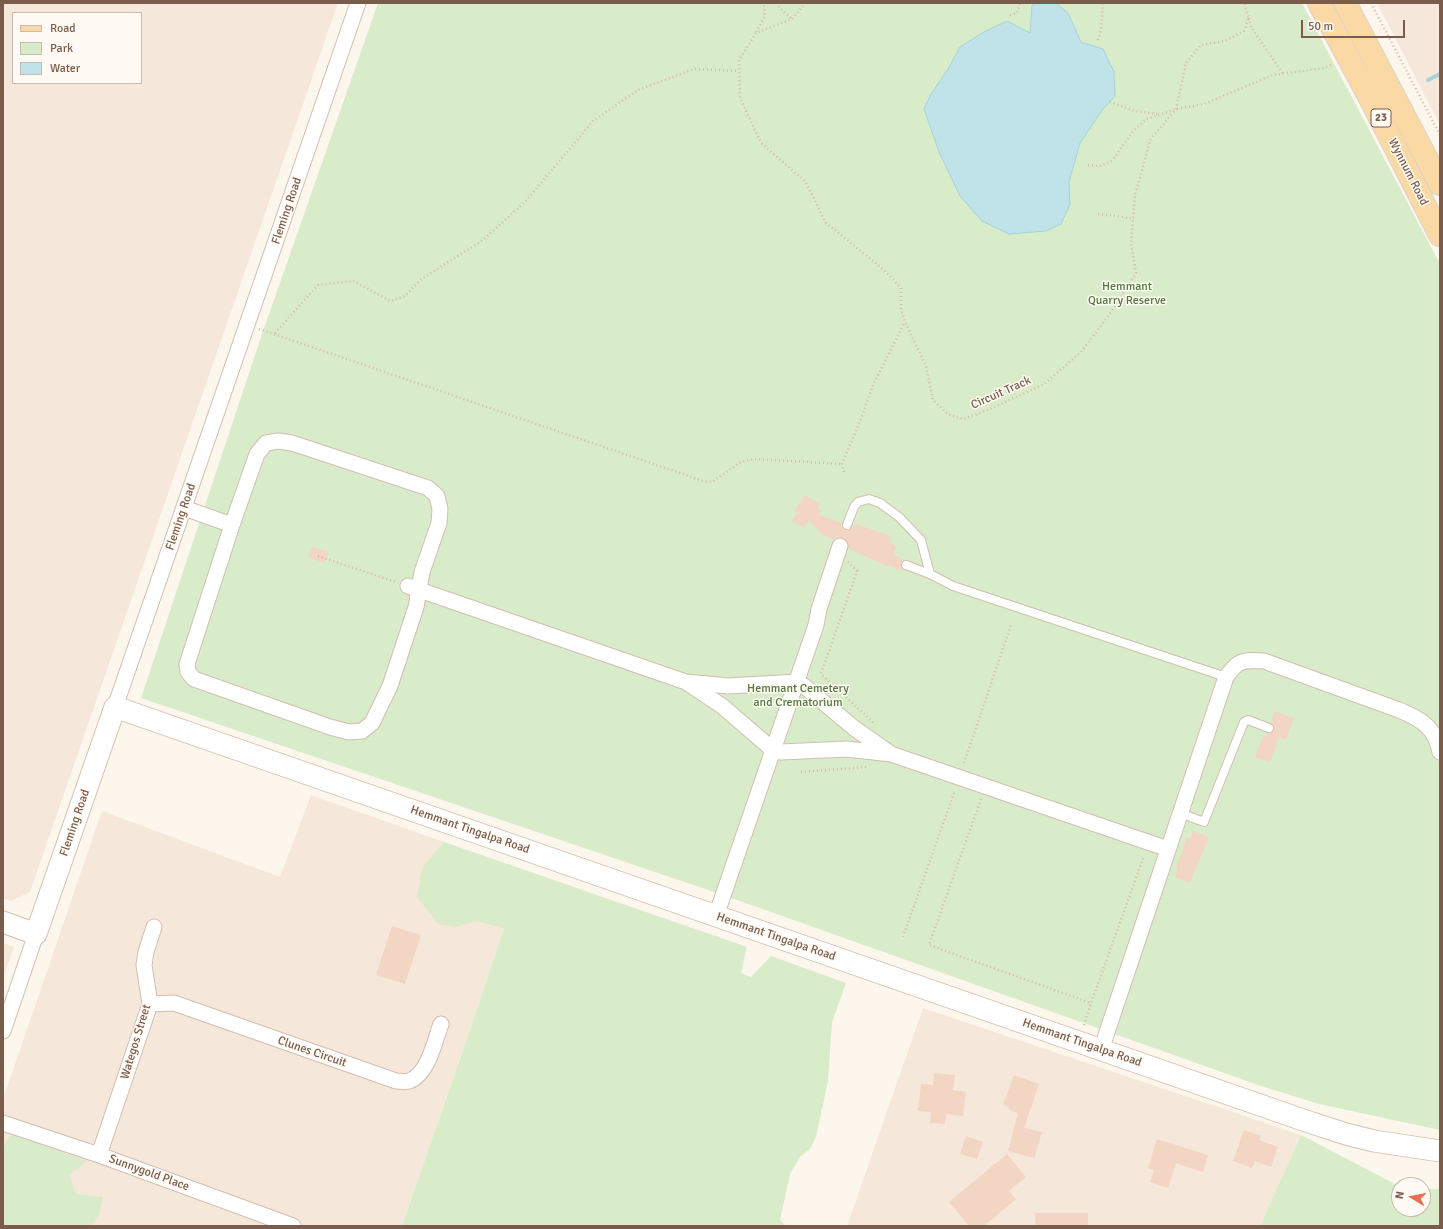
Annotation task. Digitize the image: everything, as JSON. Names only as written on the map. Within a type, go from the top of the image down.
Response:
[{"type":"main road","name":"Wynnum Road","points":[[1319,3],[1372,100],[1440,234]]},
{"type":"main road","name":"Wynnum Road","points":[[1345,3],[1440,184]]},
{"type":"street","name":"Fleming Road","points":[[3,1031],[358,3]]},
{"type":"street","points":[[278,441],[292,443],[428,488],[437,496],[440,509],[439,523],[422,572],[413,588],[416,607],[390,686],[372,723],[362,731],[349,732],[330,728],[194,679],[188,672],[187,664],[232,525],[257,454],[266,444],[278,441]]},
{"type":"street","points":[[184,508],[232,525]]},
{"type":"street","points":[[716,916],[797,682],[838,552]]},
{"type":"street","points":[[413,588],[686,682],[728,686],[797,682],[804,686],[854,728],[891,754],[983,793],[1168,849]]},
{"type":"street","points":[[1104,1042],[1226,677],[1234,666],[1246,660],[1264,661],[1399,710],[1418,718],[1430,729],[1440,752]]},
{"type":"street","points":[[686,682],[722,706],[773,750],[781,752],[847,749],[891,754]]},
{"type":"street","points":[[722,706],[724,695],[728,686]]},
{"type":"street","name":"Hemmant Tingalpa Road","points":[[115,707],[716,916],[1104,1042],[1346,1134],[1374,1141],[1440,1151]]},
{"type":"street","points":[[847,749],[852,739],[854,728]]},
{"type":"street","points":[[3,922],[36,934]]},
{"type":"street","name":"Wategos Street","points":[[99,1155],[150,1004],[144,965],[146,952],[154,927]]},
{"type":"street","name":"Clunes Circuit","points":[[150,1004],[174,1003],[396,1081],[409,1081],[422,1072],[441,1024]]},
{"type":"street","name":"Sunnygold Place","points":[[3,1123],[99,1155],[293,1226]]},
{"type":"lane","points":[[847,525],[854,507],[858,502],[869,499],[880,503],[899,517],[921,540],[930,574]]},
{"type":"lane","points":[[906,565],[930,574],[953,586],[1226,677]]},
{"type":"lane","points":[[1180,813],[1204,822],[1244,722],[1248,720],[1269,728]]},
{"type":"path","name":"Circuit Track","points":[[764,3],[765,16],[739,60],[740,98],[761,143],[805,181],[826,222],[876,263],[901,288],[901,309],[905,322],[926,366],[933,400],[949,415],[964,419],[990,409],[1044,384],[1081,352],[1109,315],[1136,273],[1131,244],[1134,219],[1134,196],[1144,167],[1150,140],[1176,109],[1186,63],[1201,45],[1225,41],[1244,31],[1249,18]]},
{"type":"path","points":[[776,3],[792,19]]},
{"type":"path","points":[[756,33],[792,19],[806,3]]},
{"type":"path","points":[[1010,15],[1018,14],[1020,3]]},
{"type":"path","points":[[1098,40],[1101,30],[1103,3]]},
{"type":"path","points":[[1244,3],[1251,27],[1283,74]]},
{"type":"path","points":[[1371,3],[1440,135]]},
{"type":"path","points":[[1088,165],[1100,166],[1112,160],[1134,130],[1147,119],[1159,114],[1204,104],[1273,75],[1324,68],[1348,57]]},
{"type":"path","points":[[739,71],[694,69],[638,90],[593,121],[525,202],[484,240],[420,280],[406,296],[390,301],[354,282],[318,285],[275,333],[703,481],[712,482],[741,462],[754,459],[842,464]]},
{"type":"path","points":[[1110,102],[1135,111],[1159,114]]},
{"type":"path","points":[[1098,214],[1134,219]]},
{"type":"path","points":[[844,472],[842,464],[861,419],[873,385],[905,322]]},
{"type":"path","points":[[838,552],[856,571],[821,674],[879,728]]},
{"type":"path","points":[[318,556],[413,588]]},
{"type":"path","points":[[970,766],[964,763],[1011,625]]},
{"type":"path","points":[[801,772],[867,767]]},
{"type":"path","points":[[903,937],[955,790],[961,793]]},
{"type":"path","points":[[974,797],[983,793]]},
{"type":"path","points":[[983,793],[988,802]]},
{"type":"path","points":[[983,793],[929,945],[1091,1003]]},
{"type":"path","points":[[1104,1042],[1083,1025],[1145,856],[1137,854]]},
{"type":"shaded area","points":[[3,3],[338,3],[30,892],[11,901],[3,898]]},
{"type":"shaded area","points":[[1377,3],[1440,3],[1440,125]]},
{"type":"shaded area","points":[[311,795],[523,870],[470,1030],[402,1226],[3,1226],[3,1099],[102,811],[280,877]]},
{"type":"shaded area","points":[[3,943],[14,947],[3,978]]},
{"type":"shaded area","points":[[923,1008],[1301,1135],[1260,1226],[847,1226]]},
{"type":"green space","points":[[378,3],[1302,3],[1440,264],[1440,1130],[1319,1104],[1261,1086],[723,895],[141,698],[261,337]]},
{"type":"green space","points":[[444,842],[747,947],[741,973],[751,977],[771,956],[846,983],[832,1022],[828,1081],[816,1137],[810,1149],[800,1157],[790,1174],[780,1220],[786,1226],[402,1226],[504,928],[476,921],[456,927],[438,924],[417,897],[422,868]]},
{"type":"green space","points":[[11,1134],[87,1161],[69,1175],[76,1194],[103,1197],[99,1214],[91,1224],[87,1226],[3,1226],[3,1147]]},
{"type":"green space","points":[[1301,1135],[1391,1182],[1391,1217],[1431,1217],[1431,1189],[1440,1189],[1440,1226],[1260,1226]]},
{"type":"water","points":[[1037,3],[1056,3],[1068,13],[1081,42],[1103,49],[1114,72],[1115,96],[1103,109],[1080,143],[1069,182],[1070,204],[1061,224],[1046,231],[1009,234],[982,221],[960,196],[939,152],[924,109],[931,94],[948,69],[960,47],[984,32],[1007,21],[1030,33],[1032,6]]},
{"type":"building","points":[[805,495],[820,504],[817,508],[822,511],[819,515],[842,523],[845,530],[854,527],[856,524],[891,536],[889,543],[896,546],[893,555],[905,560],[901,563],[904,570],[903,572],[849,549],[849,544],[843,538],[839,537],[834,539],[824,536],[809,520],[804,528],[792,521],[798,512],[795,510]]},
{"type":"building","points":[[312,547],[328,552],[324,563],[308,557]]},
{"type":"building","points":[[1275,711],[1294,718],[1286,740],[1279,737],[1270,762],[1255,757],[1263,736],[1266,737],[1267,733],[1274,730],[1271,723]]},
{"type":"building","points":[[1193,831],[1209,837],[1190,883],[1175,877],[1178,868],[1176,867],[1187,838],[1190,839]]},
{"type":"building","points":[[392,926],[421,935],[405,984],[376,975]]},
{"type":"building","points":[[934,1073],[955,1075],[953,1090],[966,1092],[963,1116],[946,1114],[945,1124],[930,1123],[931,1112],[918,1111],[921,1084],[933,1085]]},
{"type":"building","points":[[1014,1075],[1039,1084],[1024,1128],[1042,1132],[1034,1158],[1008,1151],[1018,1113],[1003,1105]]},
{"type":"building","points":[[1244,1130],[1261,1136],[1259,1140],[1278,1147],[1271,1167],[1255,1161],[1252,1168],[1233,1161]]},
{"type":"building","points":[[966,1136],[983,1142],[977,1159],[960,1154]]},
{"type":"building","points":[[1157,1139],[1208,1155],[1203,1172],[1176,1163],[1168,1188],[1150,1182],[1154,1170],[1148,1168]]},
{"type":"building","points":[[1007,1154],[1026,1177],[1009,1191],[1016,1199],[984,1226],[969,1226],[949,1202]]},
{"type":"building","points":[[1035,1213],[1088,1213],[1088,1226],[1035,1226]]},
{"type":"waterway","points":[[1428,80],[1440,74]]},
{"type":"park label","name":"Hemmant Quarry Reserve","points":[[1127,294]]},
{"type":"park label","name":"Hemmant Cemetery and Crematorium","points":[[798,696]]}]
